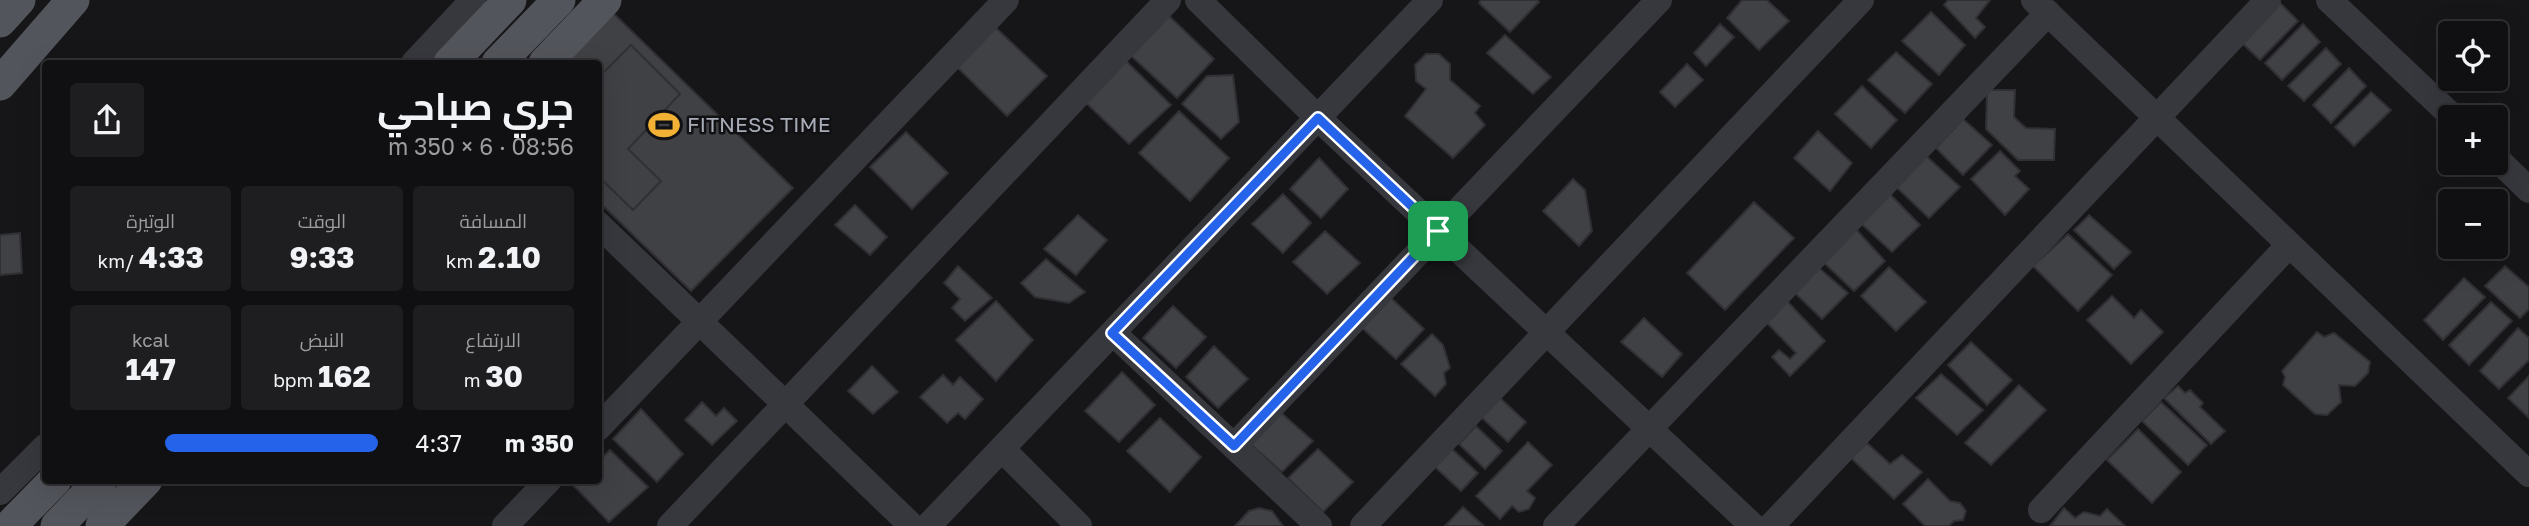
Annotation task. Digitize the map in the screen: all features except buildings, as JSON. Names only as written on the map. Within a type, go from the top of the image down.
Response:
[{"type":"main road","points":[[0,21],[19,0]]},
{"type":"main road","points":[[0,84],[73,0]]},
{"type":"main road","points":[[453,60],[510,0]]},
{"type":"main road","points":[[501,60],[559,0]]},
{"type":"main road","points":[[548,60],[605,0]]},
{"type":"main road","points":[[10,526],[51,484]]},
{"type":"main road","points":[[57,526],[97,484]]},
{"type":"main road","points":[[102,526],[142,484]]},
{"type":"street","points":[[417,60],[473,0]]},
{"type":"street","points":[[602,424],[1006,0]]},
{"type":"street","points":[[670,526],[1168,0]]},
{"type":"street","points":[[1198,0],[1318,118],[1752,526]]},
{"type":"street","points":[[928,526],[1430,0]]},
{"type":"street","points":[[1234,446],[1659,0]]},
{"type":"street","points":[[1363,526],[1861,0]]},
{"type":"street","points":[[1771,526],[2268,0]]},
{"type":"street","points":[[2329,0],[2440,105]]},
{"type":"street","points":[[1556,526],[2041,6],[2529,474]]},
{"type":"street","points":[[2508,170],[2529,190]]},
{"type":"street","points":[[602,228],[912,526]]},
{"type":"street","points":[[2041,510],[2289,244]]},
{"type":"street","points":[[1112,333],[1319,526]]},
{"type":"street","points":[[1002,449],[1079,526]]},
{"type":"street","points":[[0,492],[42,450]]},
{"type":"street","points":[[505,526],[545,484]]},
{"type":"place","name":"FITNESS TIME","points":[[664,125]]},
{"type":"route","points":[[1318,118],[1438,231],[1234,446],[1112,333],[1318,118]]}]
